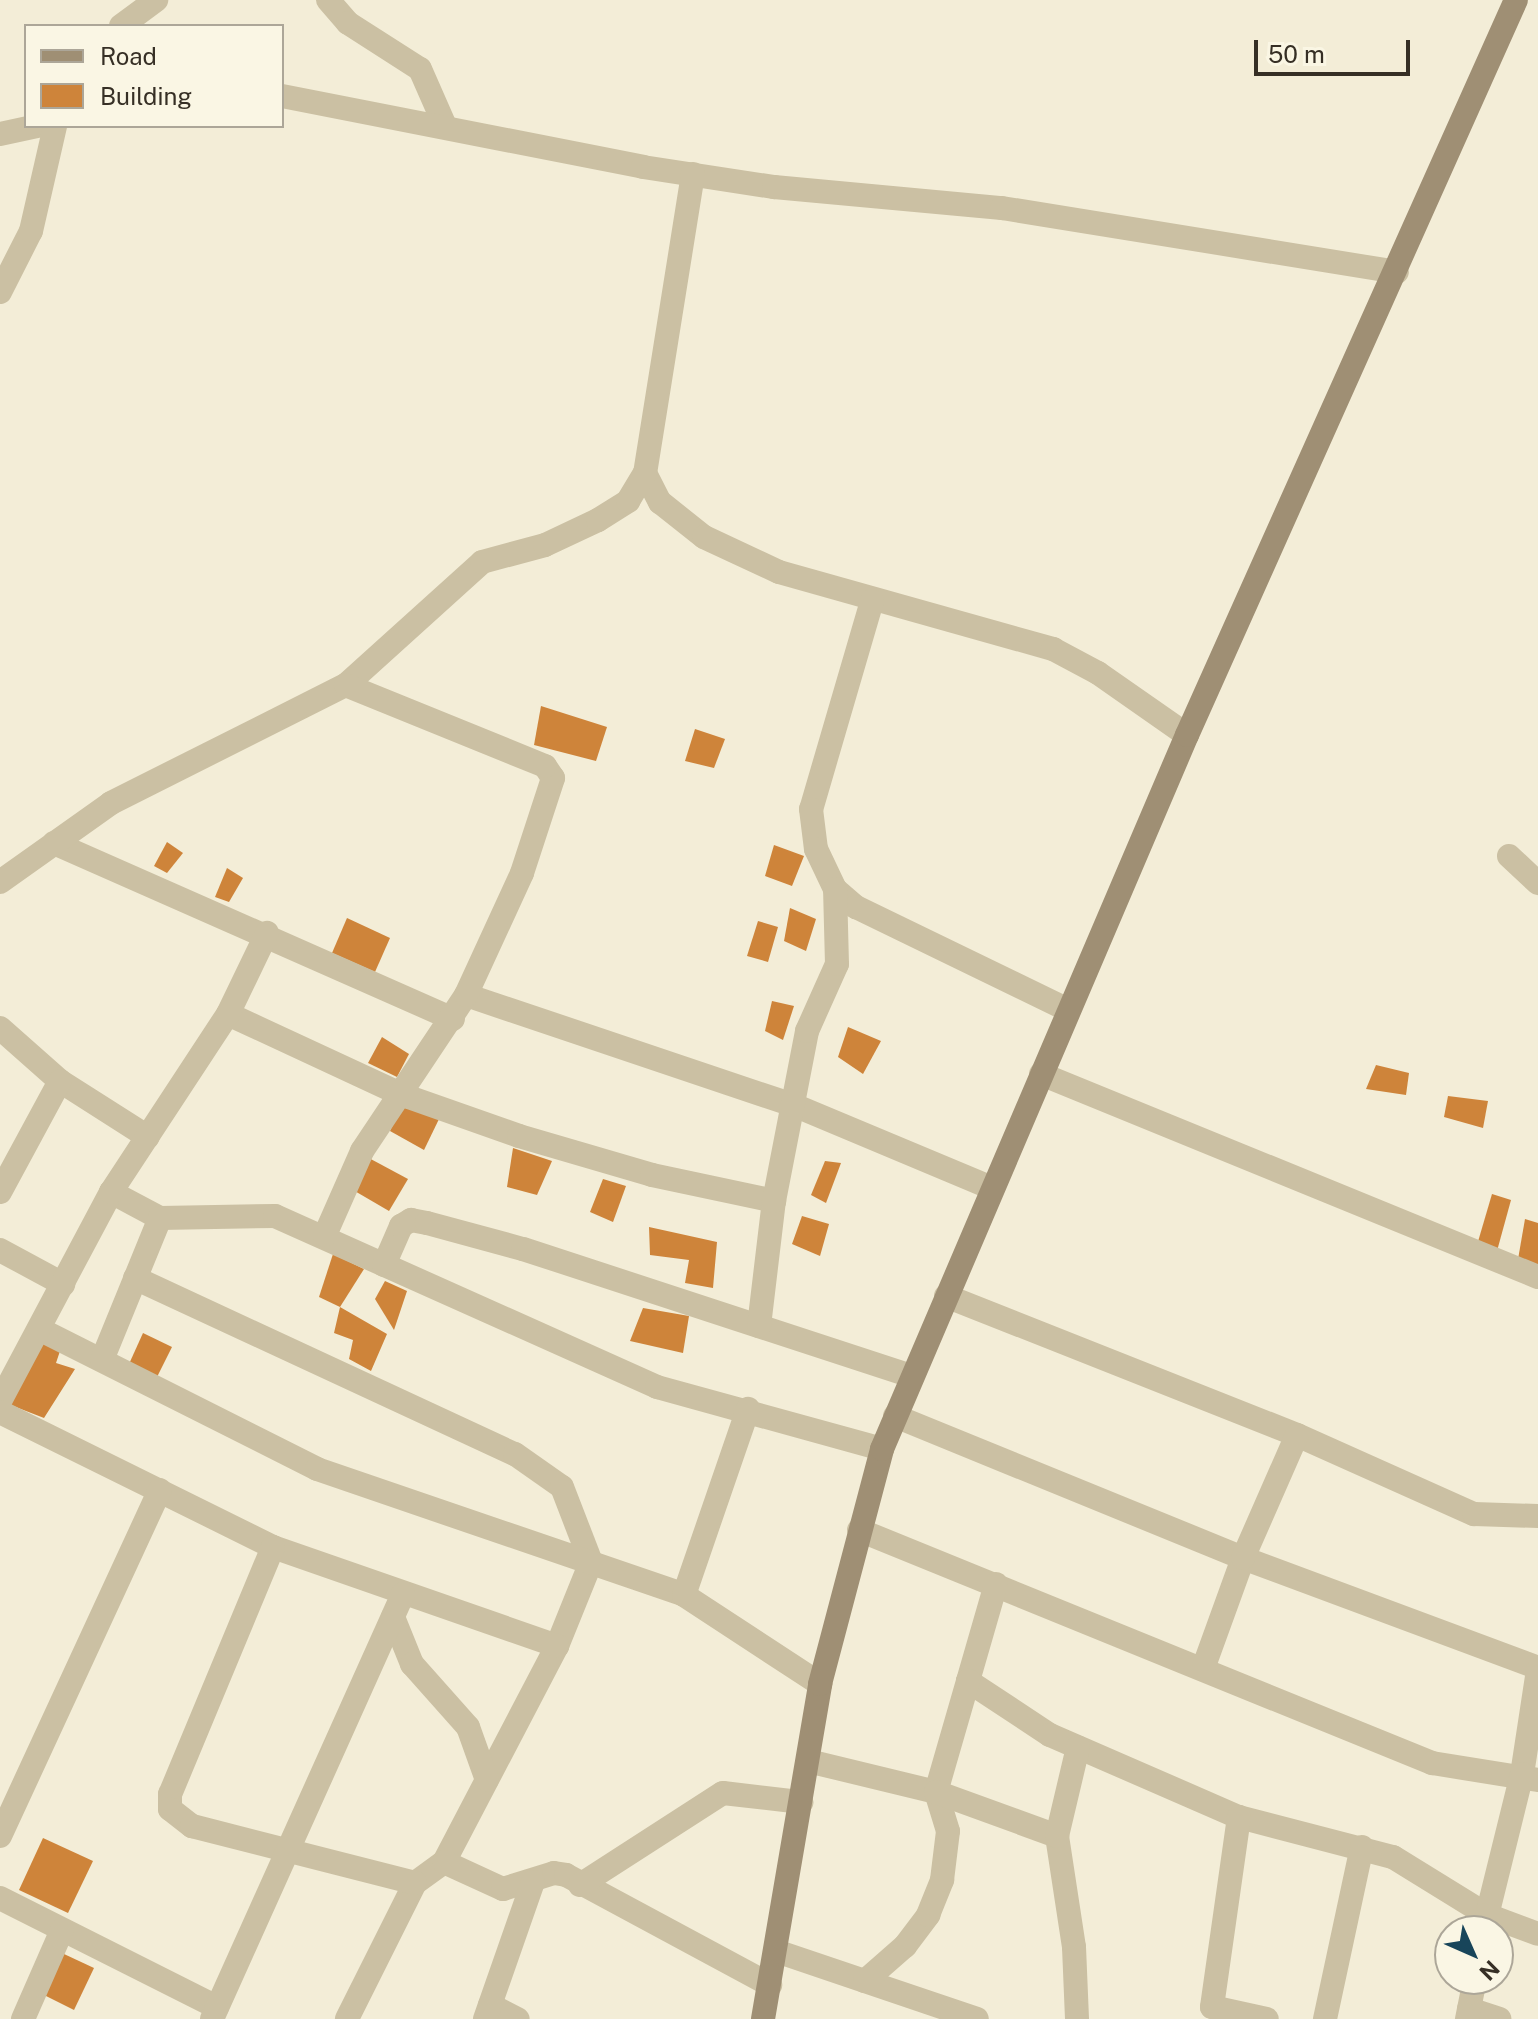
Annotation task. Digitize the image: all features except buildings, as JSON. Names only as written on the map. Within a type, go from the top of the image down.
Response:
[{"type":"street","points":[[124,24],[156,0]]},
{"type":"street","points":[[328,0],[348,23],[420,69],[445,126]]},
{"type":"street","points":[[763,2019],[820,1684],[882,1449],[1187,735],[1397,272],[1516,0]]},
{"type":"street","points":[[284,96],[693,174],[1002,208],[1397,272]]},
{"type":"street","points":[[0,134],[28,128]]},
{"type":"street","points":[[0,292],[31,231],[55,128]]},
{"type":"street","points":[[0,882],[151,781],[346,685],[482,562],[570,535],[628,501],[645,473],[693,174]]},
{"type":"street","points":[[645,473],[660,502],[704,537],[742,557],[872,601],[1053,649],[1187,735]]},
{"type":"street","points":[[628,501],[660,502]]},
{"type":"street","points":[[759,1326],[774,1201],[796,1106],[807,1031],[837,964],[835,889],[816,849],[811,809],[872,601]]},
{"type":"street","points":[[325,1235],[362,1151],[453,1019],[466,995],[522,873],[552,773],[459,729],[346,685]]},
{"type":"street","points":[[54,843],[267,933],[453,1019]]},
{"type":"street","points":[[1509,856],[1538,883]]},
{"type":"street","points":[[835,889],[856,907],[1068,1010]]},
{"type":"street","points":[[0,1401],[111,1192],[228,1014],[267,933]]},
{"type":"street","points":[[466,995],[796,1106],[992,1188]]},
{"type":"street","points":[[228,1014],[400,1094],[652,1175],[774,1201]]},
{"type":"street","points":[[0,1028],[60,1081],[148,1137]]},
{"type":"street","points":[[1041,1074],[1538,1277]]},
{"type":"street","points":[[3,1180],[60,1081]]},
{"type":"street","points":[[111,1192],[160,1218],[256,1213],[325,1235],[384,1265],[657,1387],[748,1409],[882,1449]]},
{"type":"street","points":[[102,1360],[160,1218]]},
{"type":"street","points":[[384,1265],[391,1238],[411,1220],[523,1249],[912,1376]]},
{"type":"street","points":[[0,1250],[63,1284]]},
{"type":"street","points":[[135,1278],[515,1454],[562,1487],[591,1562],[557,1646],[444,1862],[415,1883],[347,2019]]},
{"type":"street","points":[[946,1296],[1297,1435],[1474,1514],[1538,1516]]},
{"type":"street","points":[[39,1329],[317,1469],[684,1595],[820,1684]]},
{"type":"street","points":[[684,1595],[748,1409]]},
{"type":"street","points":[[0,1412],[273,1547],[557,1646]]},
{"type":"street","points":[[895,1416],[1243,1558],[1538,1669],[1530,1777],[1487,1915]]},
{"type":"street","points":[[1204,1666],[1243,1558],[1297,1435]]},
{"type":"street","points":[[0,1836],[160,1490]]},
{"type":"street","points":[[859,1530],[1204,1666],[1432,1763],[1530,1777]]},
{"type":"street","points":[[273,1547],[170,1794],[170,1809],[192,1826],[415,1883]]},
{"type":"street","points":[[865,1981],[905,1946],[933,1903],[948,1831],[936,1792],[996,1584]]},
{"type":"street","points":[[0,1898],[215,2013],[403,1594]]},
{"type":"street","points":[[393,1617],[412,1664],[468,1727],[487,1780]]},
{"type":"street","points":[[968,1681],[1078,1747],[1239,1817],[1362,1847],[1436,1879],[1476,1915]]},
{"type":"street","points":[[1077,2019],[1074,1947],[1057,1836],[1078,1747]]},
{"type":"street","points":[[808,1761],[936,1792],[1057,1836]]},
{"type":"street","points":[[580,1885],[723,1793],[801,1802]]},
{"type":"street","points":[[1239,1817],[1207,2013],[1267,2019]]},
{"type":"street","points":[[1325,2019],[1362,1847]]},
{"type":"street","points":[[444,1862],[503,1889],[554,1873],[770,1985]]},
{"type":"street","points":[[518,2019],[488,2012],[533,1882]]},
{"type":"street","points":[[1514,1929],[1538,1934]]},
{"type":"street","points":[[23,2019],[62,1930]]},
{"type":"street","points":[[776,1951],[977,2019]]},
{"type":"street","points":[[1468,2014],[1499,2019]]}]
